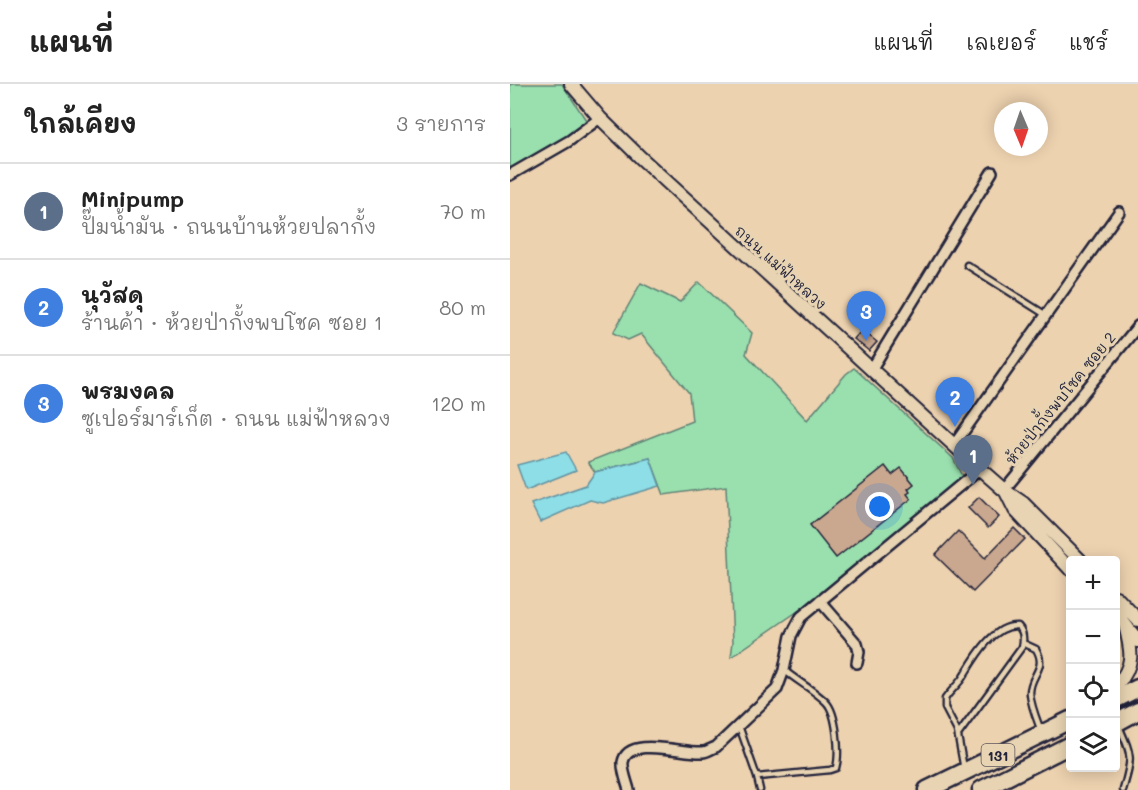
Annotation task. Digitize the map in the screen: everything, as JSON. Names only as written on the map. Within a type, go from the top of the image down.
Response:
[{"type":"highway","points":[[1120,697],[1138,688]]},
{"type":"highway","points":[[1120,720],[1138,711]]},
{"type":"highway","name":"131","points":[[927,790],[1066,722]]},
{"type":"highway","name":"131","points":[[981,790],[1066,748]]},
{"type":"street","name":"ถนน แม่ฟ้าหลวง","points":[[571,84],[600,118],[640,158],[1004,490]]},
{"type":"street","points":[[510,175],[569,141],[600,118]]},
{"type":"street","points":[[871,370],[992,172]]},
{"type":"street","points":[[954,445],[1119,212]]},
{"type":"street","name":"ห้วยป่ากั้งพบโชค ซอย 2","points":[[1004,490],[1138,326]]},
{"type":"street","points":[[629,790],[623,764],[626,755],[645,747],[704,752],[716,747],[777,689],[784,670],[790,636],[801,616],[980,469]]},
{"type":"street","points":[[1004,490],[1023,502],[1075,556]]},
{"type":"street","points":[[1004,490],[1015,510],[1066,563]]},
{"type":"street","points":[[820,601],[857,644],[859,652],[857,663]]},
{"type":"street","points":[[1120,602],[1134,621],[1138,641]]},
{"type":"street","points":[[1120,615],[1134,621]]},
{"type":"street","points":[[1120,682],[1131,664],[1134,621]]},
{"type":"lane","points":[[966,265],[1046,315]]},
{"type":"lane","points":[[958,735],[1022,647],[1022,630],[1018,626],[1007,627],[985,644],[945,699],[945,708],[958,735],[964,771]]},
{"type":"lane","points":[[1023,643],[1036,649],[1040,660],[1040,666],[1030,691],[1042,734]]},
{"type":"lane","points":[[757,777],[830,770],[836,768],[838,762],[836,728],[828,704],[784,670]]},
{"type":"lane","points":[[739,726],[760,790]]},
{"type":"lane","points":[[1120,731],[1130,753],[1123,790]]},
{"type":"green space","points":[[510,84],[562,84],[586,120],[569,141],[510,175]]},
{"type":"green space","points":[[699,282],[752,333],[746,354],[807,420],[846,374],[854,368],[953,458],[963,478],[801,609],[731,657],[733,642],[726,486],[664,495],[650,458],[595,472],[588,462],[692,421],[689,393],[641,334],[628,340],[613,333],[641,283],[680,302]]},
{"type":"water","points":[[566,452],[576,470],[526,490],[517,465]]},
{"type":"water","points":[[650,458],[660,486],[603,503],[590,500],[540,522],[531,504],[586,485],[595,472]]},
{"type":"building","points":[[862,330],[877,342],[869,351],[854,339]]},
{"type":"building","points":[[885,466],[892,475],[901,468],[914,484],[908,489],[910,492],[907,494],[911,499],[836,558],[810,525]]},
{"type":"building","points":[[979,497],[999,517],[988,528],[968,508]]},
{"type":"building","points":[[1014,528],[1025,539],[973,592],[935,555],[958,531],[985,558]]},
{"type":"place","name":"พรมงคล","points":[[866,341]]},
{"type":"place","name":"นุวัสดุ","points":[[955,427]]},
{"type":"place","name":"Minipump","points":[[973,485]]}]
